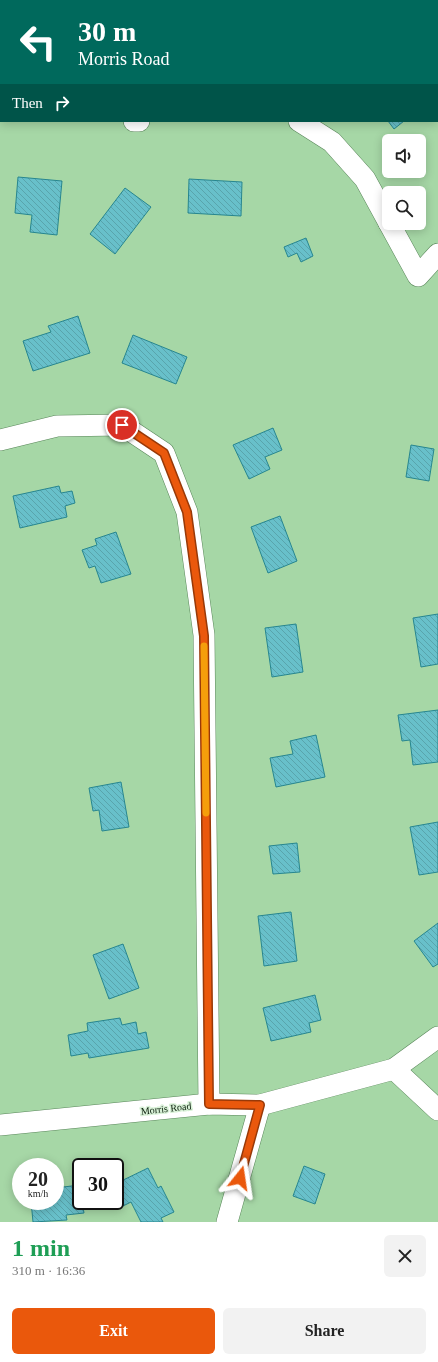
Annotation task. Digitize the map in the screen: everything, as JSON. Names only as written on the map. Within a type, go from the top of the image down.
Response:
[{"type":"street","points":[[301,122],[332,142],[365,178],[382,210]]},
{"type":"street","points":[[393,230],[418,276],[438,254]]},
{"type":"street","points":[[0,440],[56,426],[122,425],[164,453],[187,512],[204,636],[209,1104]]},
{"type":"street","name":"Morris Road","points":[[0,1125],[209,1104],[260,1105],[394,1069],[438,1037]]},
{"type":"street","points":[[394,1069],[438,1110]]},
{"type":"street","points":[[227,1222],[260,1105]]},
{"type":"building","points":[[389,122],[403,122],[394,129]]},
{"type":"building","points":[[18,177],[62,181],[57,235],[30,232],[32,215],[15,213]]},
{"type":"building","points":[[189,179],[242,182],[241,216],[188,213]]},
{"type":"building","points":[[125,188],[151,207],[115,254],[90,234]]},
{"type":"building","points":[[306,238],[313,256],[301,262],[297,253],[288,257],[284,247]]},
{"type":"building","points":[[78,316],[90,353],[33,371],[23,341],[51,332],[48,326]]},
{"type":"building","points":[[133,335],[187,357],[176,384],[122,363]]},
{"type":"building","points":[[273,428],[282,450],[265,457],[270,469],[249,479],[233,445]]},
{"type":"building","points":[[411,445],[434,449],[429,481],[406,477]]},
{"type":"building","points":[[59,486],[61,493],[72,491],[75,503],[65,506],[67,517],[20,528],[13,496]]},
{"type":"building","points":[[280,516],[297,561],[268,573],[251,527]]},
{"type":"building","points":[[116,532],[131,574],[101,583],[95,566],[89,568],[82,550],[97,545],[95,539]]},
{"type":"building","points":[[438,614],[438,664],[421,667],[413,618]]},
{"type":"building","points":[[296,624],[303,672],[272,677],[265,628]]},
{"type":"building","points":[[438,710],[438,762],[413,765],[410,740],[402,741],[398,715]]},
{"type":"building","points":[[316,735],[325,777],[276,787],[270,758],[293,754],[290,741]]},
{"type":"building","points":[[121,782],[129,827],[102,831],[99,810],[93,811],[89,788]]},
{"type":"building","points":[[438,822],[438,872],[419,875],[410,827]]},
{"type":"building","points":[[297,843],[300,872],[273,874],[269,846]]},
{"type":"building","points":[[291,912],[297,961],[264,966],[258,916]]},
{"type":"building","points":[[438,923],[438,964],[433,967],[414,941]]},
{"type":"building","points":[[123,944],[139,988],[109,999],[93,955]]},
{"type":"building","points":[[315,995],[321,1020],[309,1023],[311,1032],[271,1041],[263,1008]]},
{"type":"building","points":[[120,1018],[122,1025],[136,1022],[138,1034],[146,1032],[149,1048],[89,1058],[88,1053],[71,1056],[68,1035],[88,1031],[87,1023]]},
{"type":"building","points":[[304,1166],[325,1174],[315,1204],[293,1196]]},
{"type":"building","points":[[148,1168],[158,1188],[161,1186],[174,1212],[161,1218],[163,1222],[141,1222],[131,1202],[124,1206],[124,1180]]},
{"type":"building","points":[[72,1186],[72,1210],[84,1210],[84,1213],[66,1215],[67,1220],[33,1222],[32,1210],[64,1210],[64,1187]]},
{"type":"slow traffic","points":[[204,646],[206,813]]},
{"type":"route","points":[[122,425],[164,453],[187,512],[204,636],[209,1104],[260,1105],[240,1178]]}]
